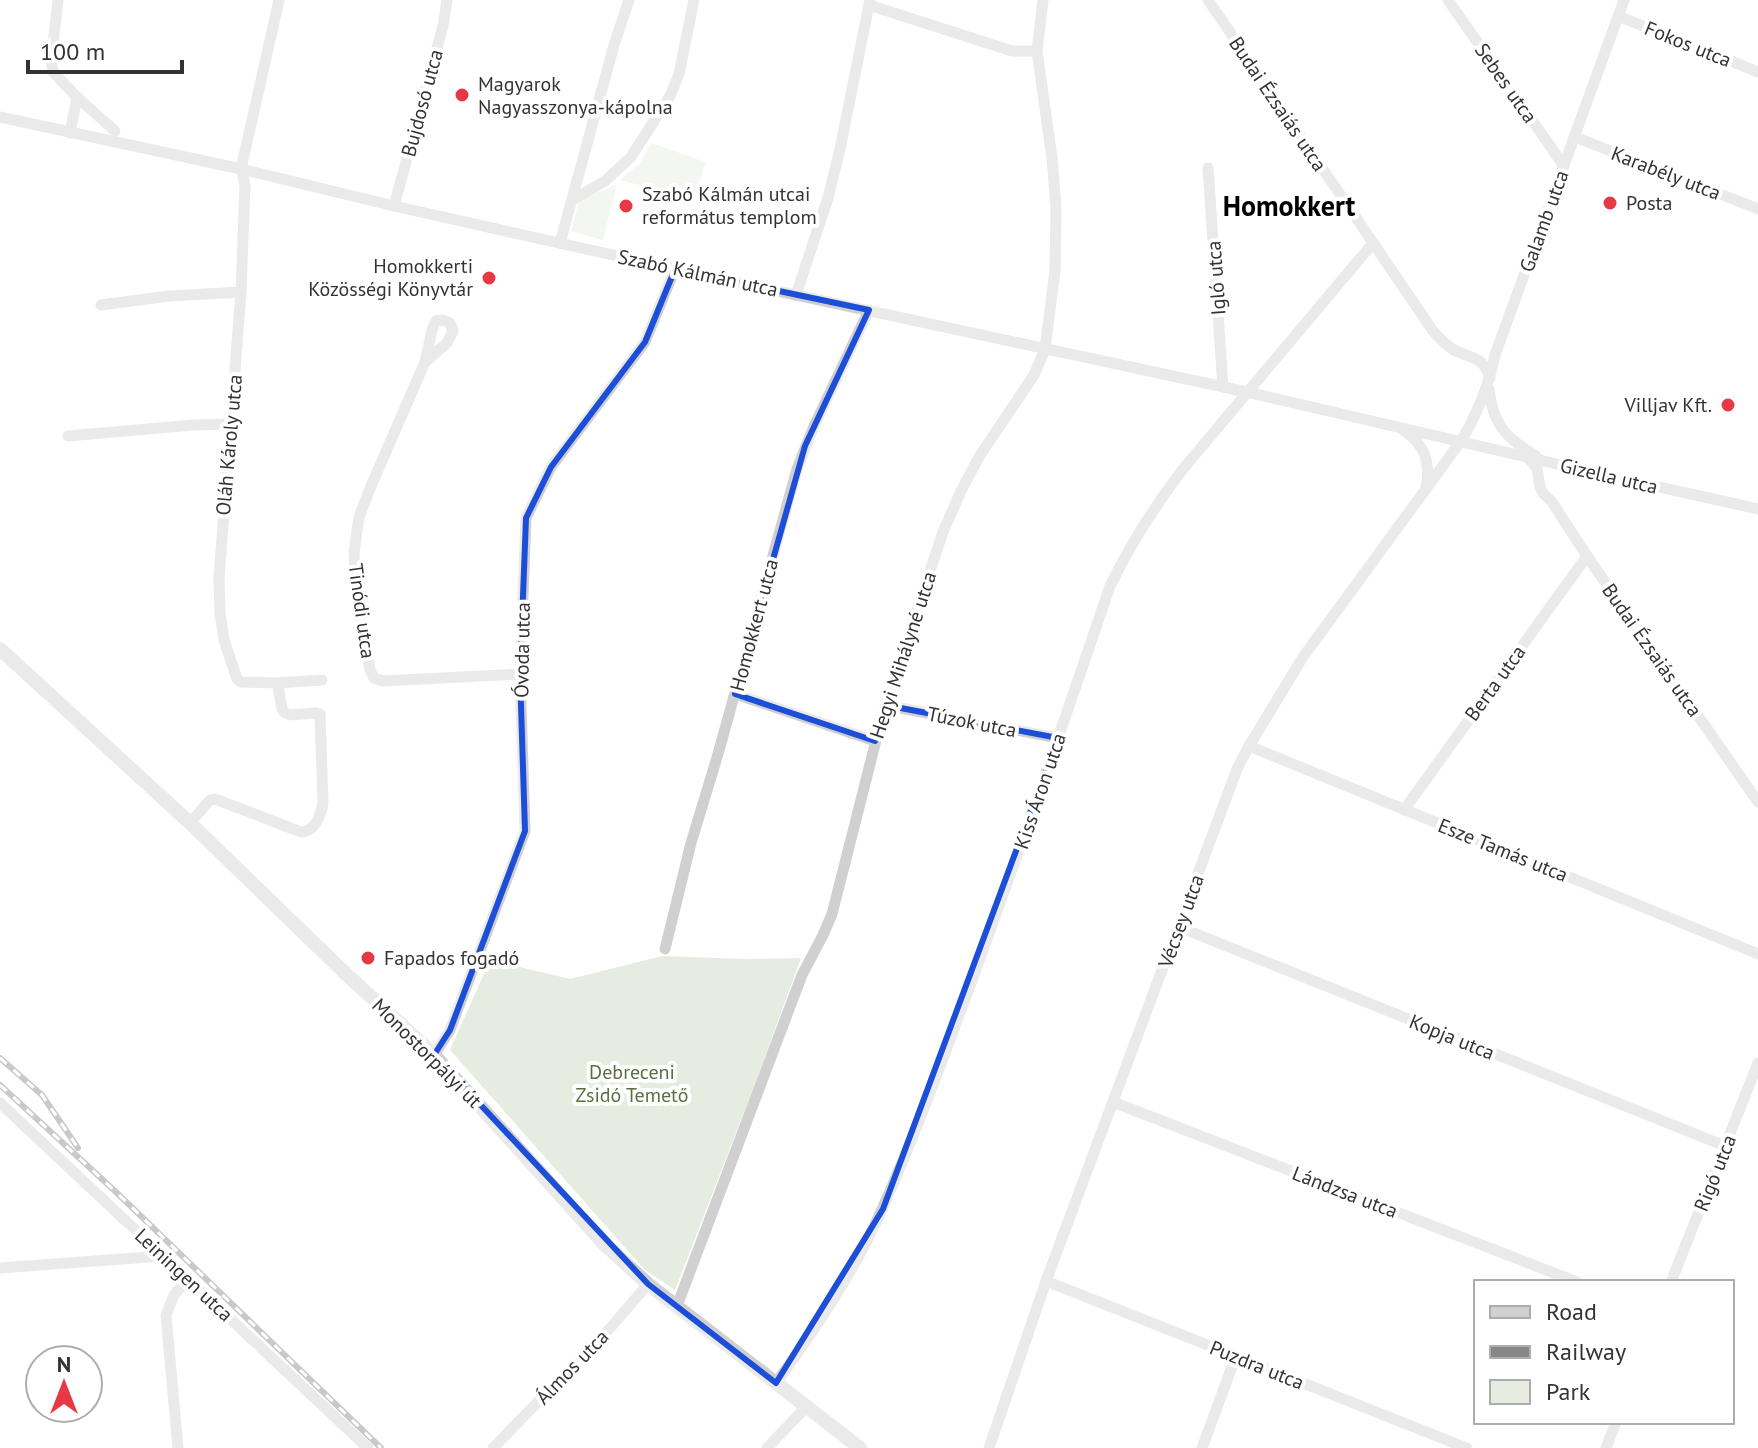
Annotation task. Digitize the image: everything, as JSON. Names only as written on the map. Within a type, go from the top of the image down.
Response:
[{"type":"street","points":[[58,0],[51,62],[54,73],[115,131]]},
{"type":"street","name":"Oláh Károly utca","points":[[279,0],[241,169],[245,185],[241,292],[219,578],[220,613],[224,640],[237,679],[241,682],[322,680]]},
{"type":"street","name":"Bujdosó utca","points":[[394,206],[443,26],[447,0]]},
{"type":"street","points":[[560,243],[629,0]]},
{"type":"street","points":[[574,199],[605,181],[631,157],[670,96],[679,74],[694,0]]},
{"type":"street","name":"Hegyi Mihályné utca","points":[[677,1306],[802,975],[832,914],[885,705],[943,532],[961,491],[998,427],[1034,375],[1045,349],[1055,271],[1056,209],[1037,51],[1043,0]]},
{"type":"street","name":"Budai Ézsaiás utca","points":[[1208,0],[1433,331],[1451,348],[1483,363],[1490,381],[1493,413],[1500,426],[1510,439],[1545,461]]},
{"type":"street","name":"Sebes utca","points":[[1448,0],[1564,166]]},
{"type":"street","name":"Galamb utca","points":[[1461,441],[1477,415],[1490,381],[1499,345],[1624,0]]},
{"type":"street","points":[[796,295],[828,198],[869,2],[1012,51],[1037,51]]},
{"type":"street","name":"Fokos utca","points":[[1618,16],[1758,72]]},
{"type":"street","points":[[70,133],[77,97]]},
{"type":"street","name":"Szabó Kálmán utca","points":[[0,117],[1461,441]]},
{"type":"street","name":"Karabély utca","points":[[1575,137],[1758,209]]},
{"type":"street","name":"Igló utca","points":[[1208,168],[1223,387]]},
{"type":"street","name":"Kiss Áron utca","points":[[776,1383],[812,1332],[883,1209],[936,1078],[1013,870],[1110,586],[1131,544],[1183,469],[1373,243]]},
{"type":"street","name":"Óvoda utca","points":[[434,1055],[450,1030],[525,831],[520,674],[526,518],[551,467],[645,342],[675,269]]},
{"type":"street","points":[[101,305],[169,296],[241,292]]},
{"type":"street","name":"Homokkert utca","points":[[665,949],[691,843],[805,446],[869,310]]},
{"type":"street","points":[[1468,354],[1487,354],[1499,345]]},
{"type":"street","name":"Tinódi utca","points":[[425,362],[359,517],[354,553],[356,595],[370,670],[374,678],[383,681],[520,674]]},
{"type":"street","points":[[68,436],[231,424]]},
{"type":"street","points":[[1396,426],[1418,441],[1426,455],[1428,478],[1425,490]]},
{"type":"street","name":"Gizella utca","points":[[1461,441],[1758,509]]},
{"type":"street","name":"Vécsey utca","points":[[989,1448],[1046,1281],[1237,769],[1303,657],[1461,441]]},
{"type":"street","name":"Budai Ézsaiás utca","points":[[1527,458],[1537,468],[1540,487],[1758,802]]},
{"type":"street","points":[[1547,497],[1545,480],[1558,464]]},
{"type":"street","name":"Berta utca","points":[[1404,810],[1587,556]]},
{"type":"street","name":"Monostorpályi út","points":[[0,649],[190,823],[434,1055],[605,1245],[648,1284],[860,1448]]},
{"type":"street","points":[[190,823],[210,800],[215,799],[301,832],[312,829],[323,804],[320,714],[285,713],[276,683]]},
{"type":"street","points":[[735,694],[875,741]]},
{"type":"street","name":"Túzok utca","points":[[885,705],[1058,738]]},
{"type":"street","name":"Esze Tamás utca","points":[[1249,746],[1758,954]]},
{"type":"street","name":"Kopja utca","points":[[1179,927],[1725,1146]]},
{"type":"street","name":"Rigó utca","points":[[1672,1280],[1758,1063]]},
{"type":"street","name":"Lándzsa utca","points":[[1113,1102],[1572,1280]]},
{"type":"street","name":"Leiningen utca","points":[[0,1103],[368,1448]]},
{"type":"street","points":[[0,1268],[163,1256]]},
{"type":"street","points":[[178,1448],[166,1315],[174,1295],[188,1279]]},
{"type":"street","name":"Puzdra utca","points":[[1046,1281],[1467,1448]]},
{"type":"street","name":"Álmos utca","points":[[493,1448],[611,1327],[648,1284]]},
{"type":"street","points":[[1202,1448],[1236,1356]]},
{"type":"street","points":[[767,1448],[807,1406]]},
{"type":"street","points":[[1606,1448],[1615,1424]]},
{"type":"highlighted area","points":[[675,269],[869,310],[805,446],[735,694],[875,741],[885,705],[1058,738],[883,1209],[776,1383],[648,1284],[434,1055],[450,1030],[525,831],[520,674],[526,518],[551,467],[645,342]]},
{"type":"green space","points":[[651,143],[706,162],[693,199],[620,180],[640,163]]},
{"type":"green space","points":[[617,184],[603,240],[571,231],[579,201]]},
{"type":"green space","name":"Debreceni Zsidó Temető","points":[[662,956],[801,958],[675,1290],[645,1270],[450,1050],[490,960],[570,979]]},
{"type":"railway","points":[[0,1058],[42,1095],[78,1148]]},
{"type":"railway","points":[[0,1085],[116,1192],[381,1448]]},
{"type":"place","name":"Magyarok Nagyasszonya-kápolna","points":[[462,95]]},
{"type":"place","name":"Posta","points":[[1610,203]]},
{"type":"place","name":"Szabó Kálmán utcai református templom","points":[[626,206]]},
{"type":"place","name":"Homokkerti Közösségi Könyvtár","points":[[489,278]]},
{"type":"place","name":"Villjav Kft.","points":[[1728,405]]},
{"type":"place","name":"Fapados fogadó","points":[[368,958]]},
{"type":"district","name":"Homokkert","points":[[1289,206]]}]
